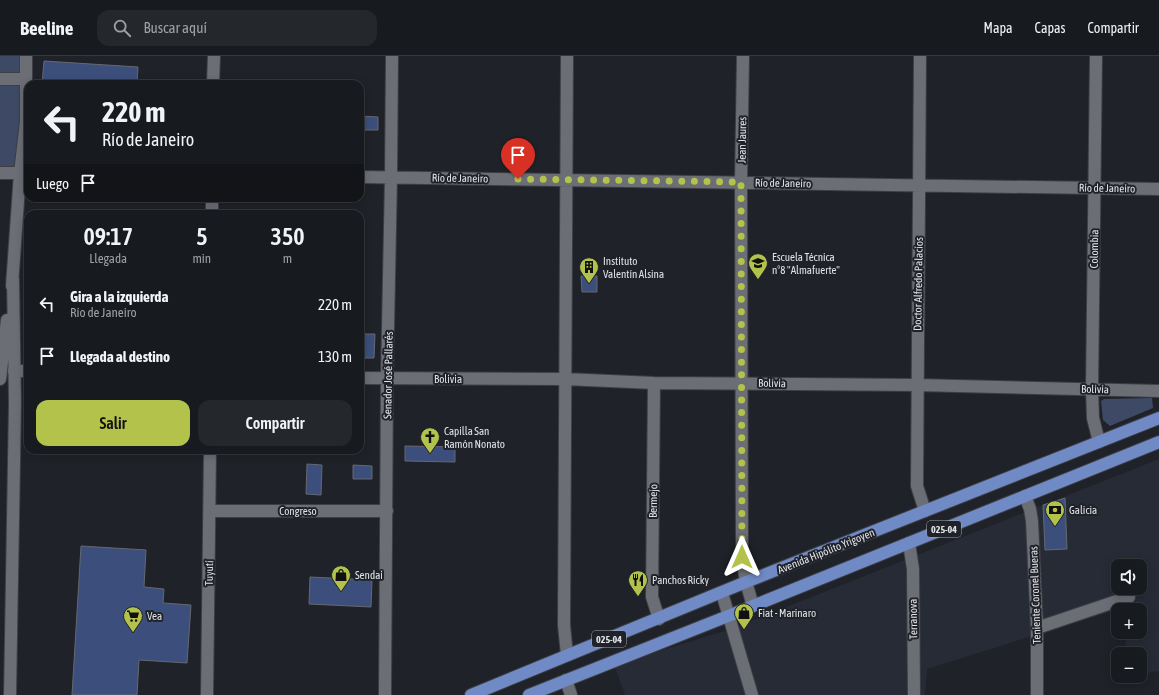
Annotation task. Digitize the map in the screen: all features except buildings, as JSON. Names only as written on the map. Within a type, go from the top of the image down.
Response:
[{"type":"main road","name":"Avenida Hipólito Yrigoyen","points":[[471,695],[746,582],[1159,418]]},
{"type":"main road","name":"025-04","points":[[529,695],[1159,442]]},
{"type":"street","points":[[0,79],[26,79],[26,56]]},
{"type":"street","points":[[213,80],[214,56]]},
{"type":"street","name":"Senador José Pallarés","points":[[385,695],[387,378],[392,177],[392,56]]},
{"type":"street","points":[[567,56],[564,625],[567,656]]},
{"type":"street","name":"Jean Jaures","points":[[743,56],[741,182],[742,557],[746,582],[753,606]]},
{"type":"street","name":"Doctor Alfredo Palacios","points":[[920,56],[917,486],[925,511]]},
{"type":"street","name":"Colombia","points":[[1096,56],[1092,418],[1099,442]]},
{"type":"street","points":[[0,173],[24,173],[0,379]]},
{"type":"street","name":"Río de Janeiro","points":[[364,177],[1159,188]]},
{"type":"street","points":[[10,695],[15,403],[12,279]]},
{"type":"street","points":[[14,371],[24,371]]},
{"type":"street","name":"Bolivia","points":[[364,378],[565,379],[654,383],[917,385],[1159,391]]},
{"type":"street","name":"Bermejo","points":[[654,383],[652,597],[659,618]]},
{"type":"street","name":"Tuyutí","points":[[207,695],[210,454]]},
{"type":"street","name":"Teniente Coronel Bueras","points":[[1026,496],[1032,521],[1037,628],[1037,695]]},
{"type":"street","name":"Congreso","points":[[210,511],[387,511]]},
{"type":"street","name":"Terranova","points":[[909,543],[913,569],[914,695]]},
{"type":"street","points":[[722,593],[752,695]]},
{"type":"street","points":[[1037,628],[1129,597]]},
{"type":"street","points":[[566,680],[571,695]]},
{"type":"shaded area","points":[[0,56],[26,56],[20,173],[0,173]]},
{"type":"shaded area","points":[[1152,398],[1153,408],[1110,426],[1103,420],[1101,401],[1104,399]]},
{"type":"shaded area","points":[[1159,459],[1159,671],[1147,673],[1147,647],[1125,647],[1126,639],[1147,639],[1147,603],[1111,603],[1111,611],[927,669],[925,695],[625,695],[614,665],[734,628]]},
{"type":"place","name":"Escuela Técnica n°8 \"Almafuerte\"","points":[[758,280]]},
{"type":"place","name":"Instituto Valentín Alsina","points":[[589,284]]},
{"type":"place","name":"Capilla San Ramón Nonato","points":[[430,454]]},
{"type":"place","name":"Galicia","points":[[1055,527]]},
{"type":"place","name":"Sendai","points":[[341,592]]},
{"type":"place","name":"Panchos Ricky","points":[[638,597]]},
{"type":"place","name":"Fiat - Marinaro","points":[[744,630]]},
{"type":"place","name":"Vea","points":[[133,633]]},
{"type":"route","points":[[518,179],[741,182],[742,557]]}]
